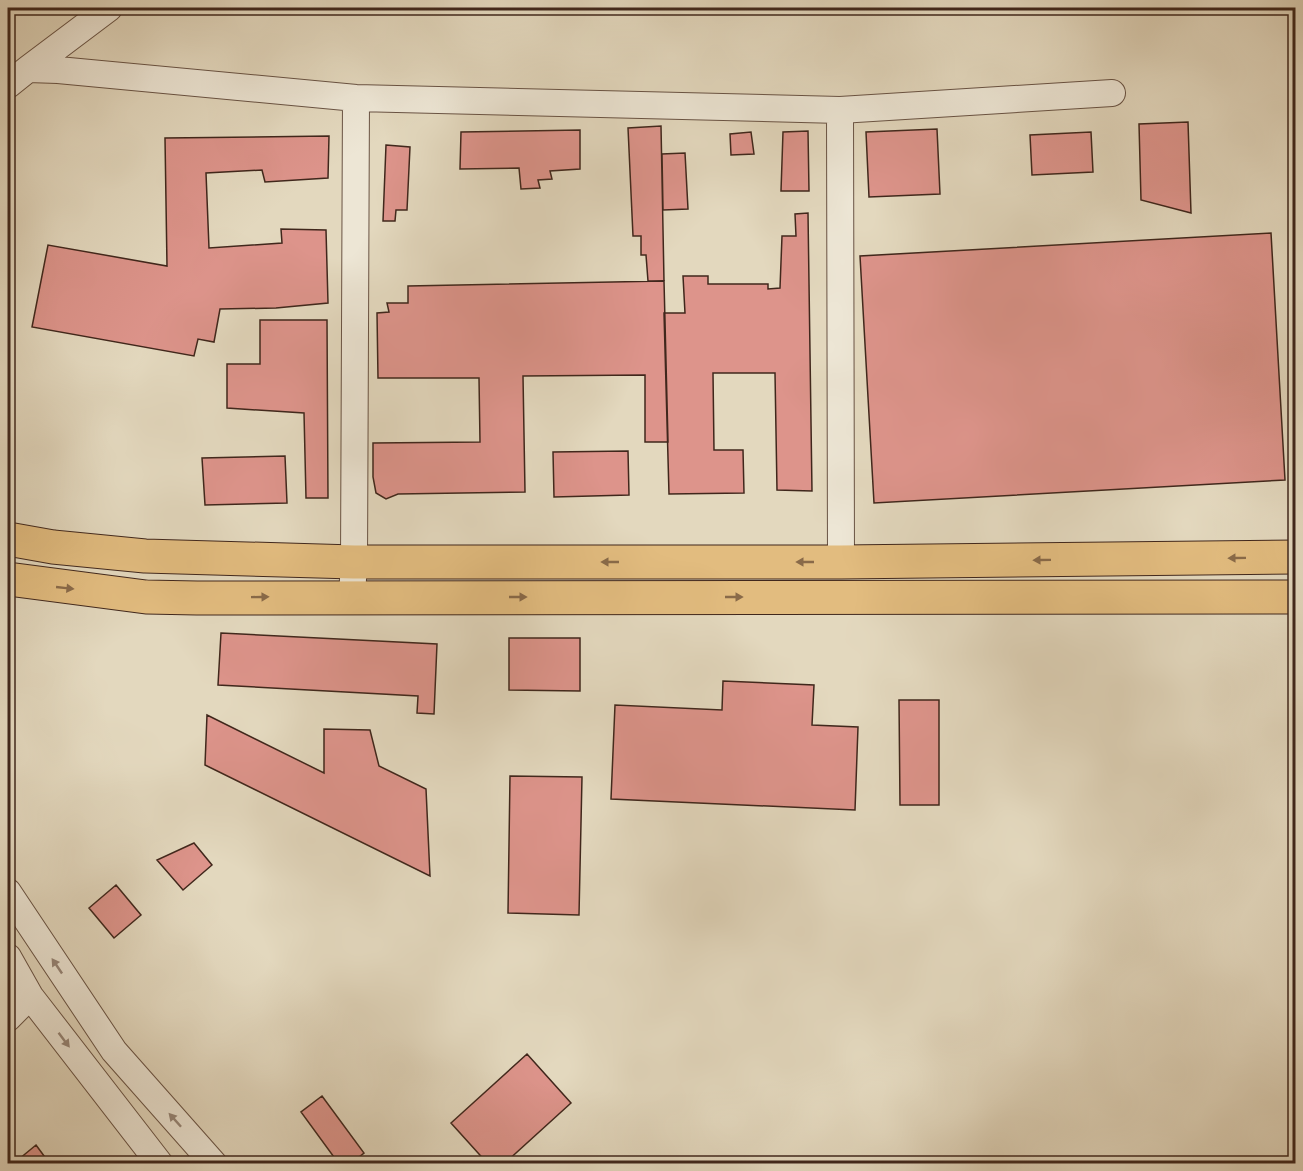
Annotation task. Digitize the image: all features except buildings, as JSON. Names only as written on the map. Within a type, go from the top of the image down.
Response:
[{"type":"main road","points":[[8,539],[53,547],[145,556],[354,562],[841,562],[1296,557]]},
{"type":"main road","points":[[145,556],[146,597]]},
{"type":"main road","points":[[1203,558],[1203,597]]},
{"type":"main road","points":[[470,562],[470,597]]},
{"type":"main road","points":[[689,562],[690,597]]},
{"type":"main road","points":[[8,579],[146,597],[1296,597]]},
{"type":"street","points":[[8,85],[109,8]]},
{"type":"street","points":[[28,69],[356,98],[840,110],[1112,93]]},
{"type":"street","points":[[352,596],[356,98]]},
{"type":"street","points":[[840,110],[841,562]]},
{"type":"street","points":[[8,892],[114,1052],[214,1164]]},
{"type":"street","points":[[8,957],[30,996],[160,1164]]},
{"type":"street","points":[[8,1018],[30,996]]}]
